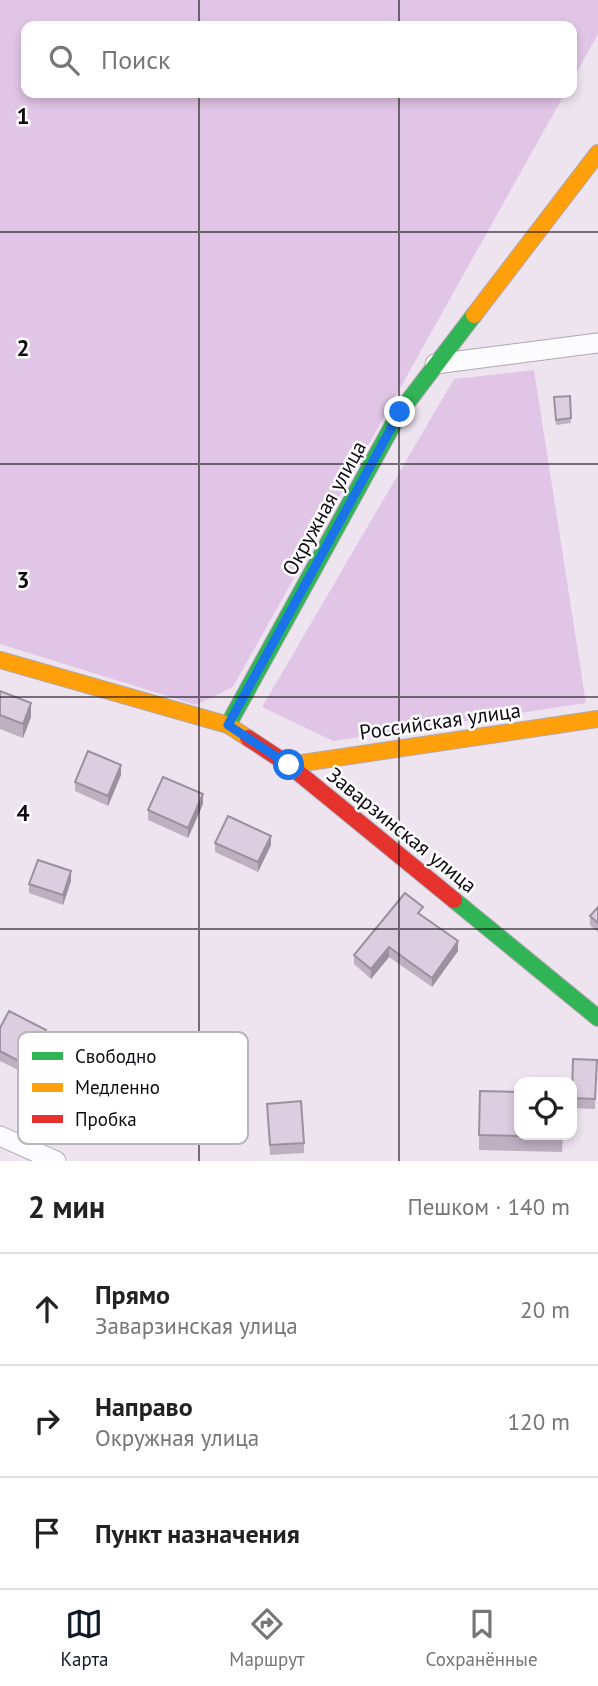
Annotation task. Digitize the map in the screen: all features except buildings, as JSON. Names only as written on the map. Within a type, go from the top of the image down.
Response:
[{"type":"street","name":"Окружная улица","points":[[228,725],[400,412],[551,218],[598,153]]},
{"type":"street","points":[[435,364],[598,343]]},
{"type":"street","name":"Заварзинская улица","points":[[0,660],[228,725],[289,765],[598,1018]]},
{"type":"street","name":"Российская улица","points":[[289,765],[598,719]]},
{"type":"street","points":[[0,1136],[56,1161]]},
{"type":"shaded area","points":[[0,0],[598,0],[598,34],[577,72],[577,21],[21,21],[21,98],[562,98],[233,687],[196,705],[0,644]]},
{"type":"shaded area","points":[[534,370],[586,703],[333,741],[262,707],[454,379]]},
{"type":"traffic: fast","points":[[228,725],[400,412],[474,315]]},
{"type":"traffic: fast","points":[[454,900],[598,1018]]},
{"type":"traffic: slow","points":[[474,315],[598,153]]},
{"type":"traffic: slow","points":[[0,660],[228,725],[248,738]]},
{"type":"traffic: slow","points":[[289,765],[598,719]]},
{"type":"traffic: jam","points":[[248,738],[289,765],[454,900]]},
{"type":"route","points":[[289,765],[228,725],[400,412]]}]
